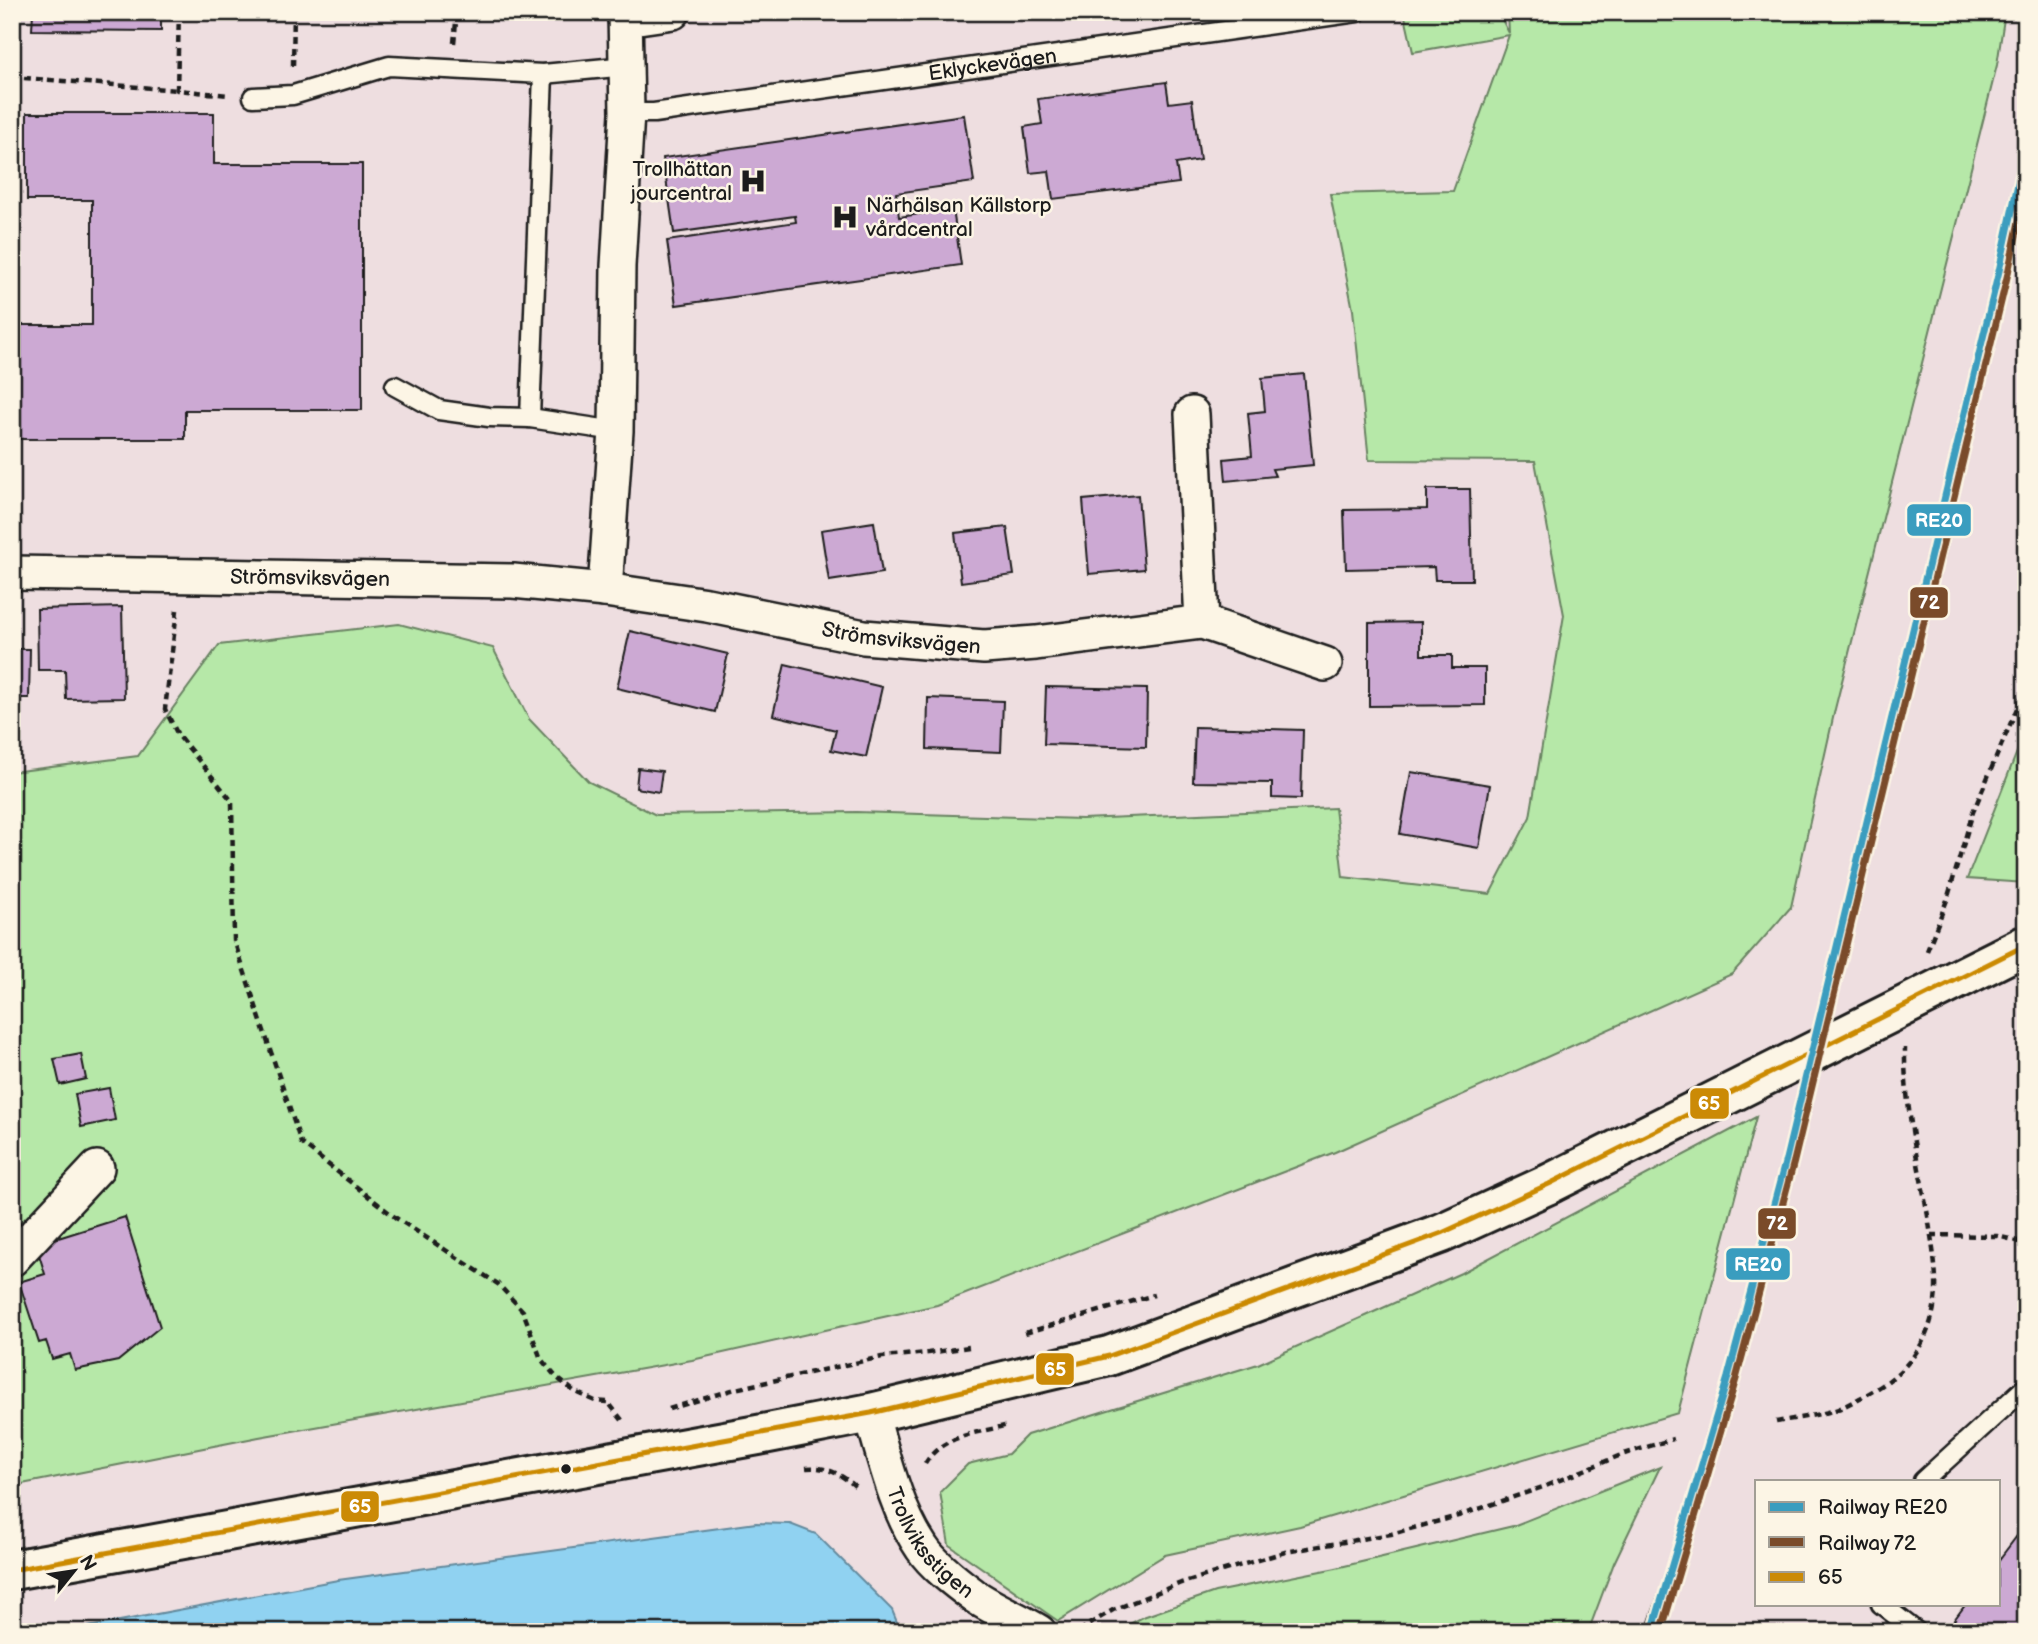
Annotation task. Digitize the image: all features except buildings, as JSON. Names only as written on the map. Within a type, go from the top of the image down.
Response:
[{"type":"main road","points":[[12,1570],[566,1471],[871,1413],[1109,1356],[1442,1233],[1549,1184],[2026,945]]},
{"type":"street","points":[[605,590],[616,431],[618,266],[626,113],[625,15],[673,12]]},
{"type":"street","points":[[1192,414],[1202,621]]},
{"type":"street","name":"Strömsviksvägen","points":[[12,573],[513,581],[605,590],[707,605],[864,637],[984,647],[1036,643],[1202,621],[1325,664]]},
{"type":"street","points":[[12,1259],[97,1168]]},
{"type":"street","name":"Trollviksstigen","points":[[871,1413],[905,1519],[923,1550],[947,1574],[976,1596],[1039,1632]]},
{"type":"lane","name":"Eklyckevägen","points":[[626,113],[654,113],[1357,12]]},
{"type":"lane","points":[[253,97],[293,95],[389,66],[543,74],[627,66]]},
{"type":"lane","points":[[530,418],[543,74]]},
{"type":"lane","points":[[395,386],[439,410],[489,417],[530,418],[616,431]]},
{"type":"lane","points":[[1924,1480],[2026,1387]]},
{"type":"lane","points":[[1884,1606],[1917,1632]]},
{"type":"path","points":[[177,90],[179,12]]},
{"type":"path","points":[[293,95],[294,12]]},
{"type":"path","points":[[12,77],[253,97]]},
{"type":"path","points":[[181,574],[165,709],[178,736],[232,801],[234,940],[301,1143],[396,1218],[498,1284],[523,1311],[541,1359],[556,1377],[575,1392],[595,1401],[608,1402],[622,1420]]},
{"type":"path","points":[[1776,1422],[1839,1409],[1883,1387],[1904,1368],[1922,1345],[1930,1325],[1936,1289],[1931,1235],[1997,1236],[2026,1243]]},
{"type":"path","points":[[1021,1334],[1161,1293]]},
{"type":"path","points":[[735,1389],[737,1398]]},
{"type":"path","points":[[923,1466],[939,1446],[951,1440],[1008,1425]]},
{"type":"path","points":[[1080,1632],[1113,1611],[1181,1583],[1285,1552],[1391,1534],[1458,1516],[1543,1487],[1621,1455],[1673,1439]]},
{"type":"path","points":[[796,1468],[833,1470],[862,1491]]},
{"type":"green space","points":[[1404,12],[1498,12],[1509,33],[1508,13],[2005,12],[1997,65],[1835,709],[1791,907],[1732,974],[1335,1152],[937,1305],[692,1360],[259,1437],[12,1486],[12,772],[138,756],[219,645],[399,624],[493,648],[529,719],[589,782],[656,815],[856,812],[1082,819],[1335,808],[1343,877],[1490,894],[1530,817],[1564,615],[1535,461],[1369,460],[1353,310],[1330,194],[1453,191],[1509,35],[1413,52]]},
{"type":"green space","points":[[2026,729],[2026,883],[1967,879]]},
{"type":"green space","points":[[1756,1117],[1678,1413],[1300,1526],[1165,1555],[1058,1621],[949,1545],[940,1492],[968,1464],[1008,1454],[1027,1435],[1258,1364],[1461,1273]]},
{"type":"green space","points":[[1660,1467],[1614,1563],[1588,1632],[1115,1632],[1143,1617],[1215,1592],[1336,1568],[1513,1526]]},
{"type":"water","points":[[756,1523],[790,1524],[816,1534],[892,1610],[901,1632],[61,1632],[338,1580]]},
{"type":"railway","points":[[1647,1632],[1691,1506]]},
{"type":"rail line","name":"RE20","points":[[1652,1632],[1728,1377],[1786,1159],[1999,271],[2026,147]]},
{"type":"rail line","name":"72","points":[[1661,1632],[1736,1379],[1794,1161],[2026,189]]},
{"type":"transit line","name":"65","points":[[12,1570],[871,1413],[1109,1356],[1442,1233],[1549,1184],[2026,945]]},
{"type":"place","name":"Trollhättan jourcentral","points":[[753,181]]},
{"type":"place","name":"Närhälsan Källstorp vårdcentral","points":[[845,217]]}]
